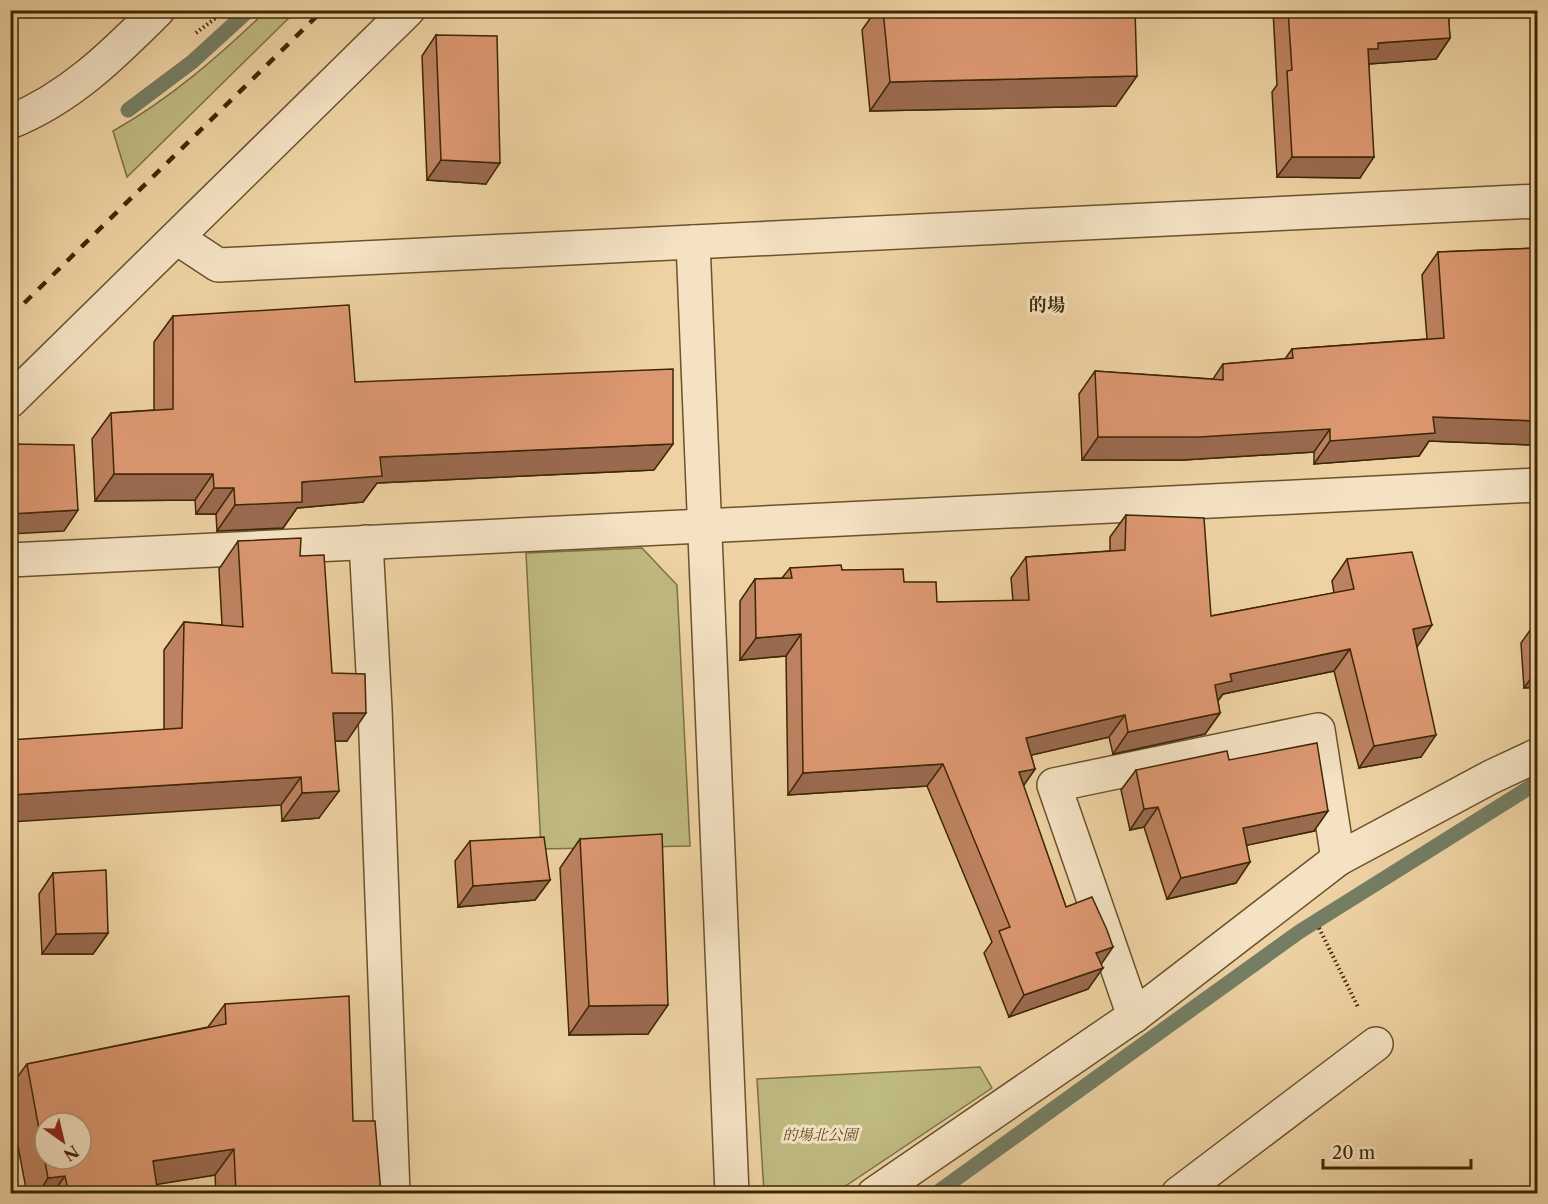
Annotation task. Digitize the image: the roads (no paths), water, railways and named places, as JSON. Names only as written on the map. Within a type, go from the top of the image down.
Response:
[{"type":"street","points":[[10,122],[60,97],[105,63],[158,10]]},
{"type":"street","points":[[10,401],[408,10]]},
{"type":"street","points":[[177,238],[218,265],[1538,201]]},
{"type":"street","points":[[693,242],[732,1194]]},
{"type":"street","points":[[10,560],[1538,485]]},
{"type":"street","points":[[366,542],[375,709],[393,1194]]},
{"type":"street","points":[[1134,1016],[1054,785],[1318,730],[1338,859]]},
{"type":"street","points":[[874,1194],[1134,1016],[1299,886],[1338,859],[1538,755]]},
{"type":"street","points":[[1178,1194],[1376,1044]]},
{"type":"waterway","points":[[128,110],[192,62],[249,10]]},
{"type":"waterway","points":[[935,1194],[1299,932],[1538,782]]},
{"type":"railway","points":[[10,317],[323,10]]},
{"type":"district","name":"的場","points":[[1047,305]]},
{"type":"park label","name":"的場北公園","points":[[820,1134]]}]
